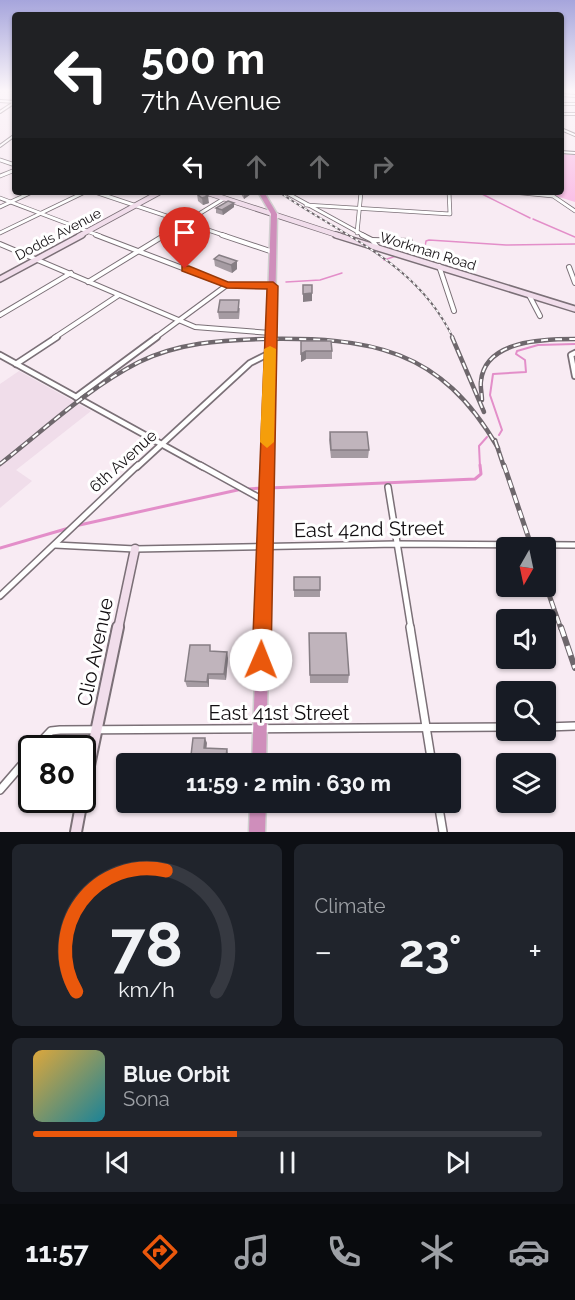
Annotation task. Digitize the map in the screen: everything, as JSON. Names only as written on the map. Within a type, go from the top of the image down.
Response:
[{"type":"highway","points":[[259,753],[274,214],[263,195]]},
{"type":"highway","points":[[257,832],[258,813]]},
{"type":"street","points":[[0,207],[25,195]]},
{"type":"street","points":[[0,233],[79,195]]},
{"type":"street","points":[[104,195],[273,252]]},
{"type":"street","name":"Dodds Avenue","points":[[0,279],[155,195]]},
{"type":"street","name":"Workman Road","points":[[215,195],[575,309]]},
{"type":"street","points":[[290,195],[372,240],[410,241]]},
{"type":"street","points":[[357,233],[361,195]]},
{"type":"street","points":[[306,205],[450,214],[449,195]]},
{"type":"street","points":[[548,195],[559,197],[575,211]]},
{"type":"street","points":[[0,198],[227,285],[273,286]]},
{"type":"street","points":[[88,282],[225,198]]},
{"type":"street","points":[[372,240],[378,248]]},
{"type":"street","points":[[0,244],[202,329],[271,333]]},
{"type":"street","points":[[439,266],[454,311]]},
{"type":"street","points":[[568,267],[575,283]]},
{"type":"street","points":[[0,315],[71,273]]},
{"type":"street","points":[[76,397],[227,285]]},
{"type":"street","points":[[16,364],[119,295]]},
{"type":"street","points":[[529,295],[540,316]]},
{"type":"street","name":"6th Avenue","points":[[0,596],[250,363],[270,353]]},
{"type":"street","points":[[575,353],[570,355],[575,376]]},
{"type":"street","points":[[0,355],[265,501]]},
{"type":"street","points":[[388,487],[430,753]]},
{"type":"street","name":"East 42nd Street","points":[[55,545],[135,549],[397,544],[575,545]]},
{"type":"street","name":"Clio Avenue","points":[[96,735],[135,549]]},
{"type":"street","points":[[556,727],[575,726]]},
{"type":"street","name":"East 41st Street","points":[[47,735],[51,731],[97,730],[496,727]]},
{"type":"street","points":[[0,790],[18,769]]},
{"type":"street","name":"Clio Avenue","points":[[76,832],[79,813]]},
{"type":"street","points":[[440,813],[443,832]]},
{"type":"shaded area","points":[[564,154],[575,155],[575,202],[553,195],[564,195]]},
{"type":"shaded area","points":[[19,371],[91,411],[16,470],[32,481],[0,508],[0,384]]},
{"type":"building","points":[[228,201],[234,203],[222,210],[216,208]]},
{"type":"building","points":[[219,255],[237,261],[231,265],[214,259]]},
{"type":"building","points":[[303,285],[312,285],[312,293],[303,294]]},
{"type":"building","points":[[220,300],[239,300],[238,312],[218,312]]},
{"type":"building","points":[[301,341],[331,341],[332,351],[306,351],[301,354]]},
{"type":"building","points":[[330,432],[367,432],[369,450],[331,450]]},
{"type":"building","points":[[294,577],[320,577],[320,590],[294,590]]},
{"type":"building","points":[[309,633],[346,633],[349,675],[310,675]]},
{"type":"building","points":[[190,645],[210,645],[210,651],[227,652],[224,674],[208,674],[207,682],[185,681]]},
{"type":"building","points":[[193,738],[205,738],[204,748],[227,749],[226,753],[191,753]]},
{"type":"waterway","points":[[484,195],[530,218]]},
{"type":"waterway","points":[[533,219],[575,237]]},
{"type":"waterway","points":[[417,250],[425,247],[426,241],[429,240],[506,245],[575,244]]},
{"type":"waterway","points":[[384,260],[396,256]]},
{"type":"waterway","points":[[286,282],[320,280],[342,273]]},
{"type":"waterway","points":[[499,435],[502,430],[490,395],[493,374],[526,372],[525,360],[516,354],[517,351],[538,345],[575,344]]},
{"type":"waterway","points":[[480,467],[479,446],[487,437]]},
{"type":"waterway","points":[[269,488],[475,479],[481,474],[480,465]]},
{"type":"waterway","points":[[248,489],[263,488]]},
{"type":"waterway","points":[[75,526],[242,489]]},
{"type":"waterway","points":[[0,548],[69,528]]},
{"type":"railway","points":[[284,195],[377,253],[399,270],[420,289],[438,312],[453,338]]},
{"type":"railway","points":[[452,337],[484,412]]},
{"type":"railway","points":[[0,464],[84,396],[139,362],[184,347],[247,339],[337,341],[369,346],[399,355],[427,369],[452,388],[476,415],[497,447]]},
{"type":"railway","points":[[482,400],[481,383],[485,367],[493,357],[504,350],[533,341],[575,339]]},
{"type":"railway","points":[[495,440],[497,447]]},
{"type":"railway","points":[[497,447],[504,467]]},
{"type":"railway","points":[[504,465],[528,537]]},
{"type":"railway","points":[[550,597],[561,629]]},
{"type":"railway","points":[[561,627],[575,668]]},
{"type":"slow traffic","points":[[267,442],[270,349]]},
{"type":"route","points":[[185,269],[227,285],[273,286],[261,660]]}]
